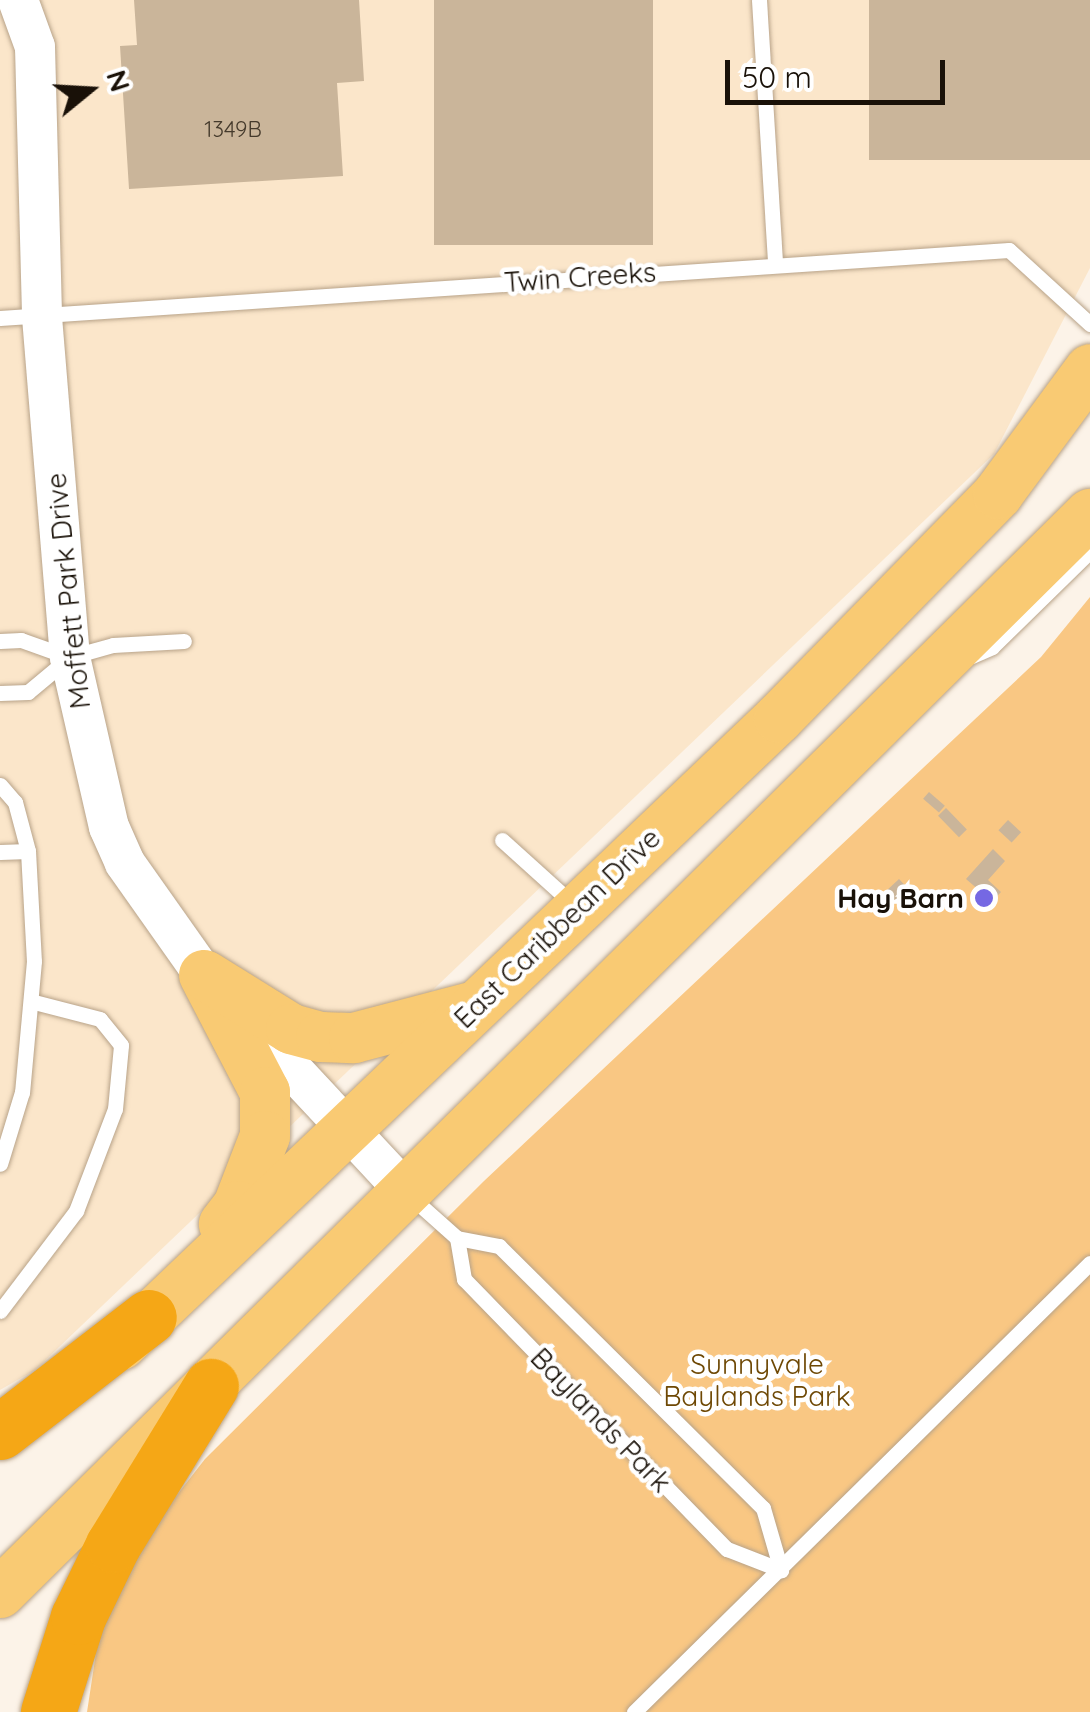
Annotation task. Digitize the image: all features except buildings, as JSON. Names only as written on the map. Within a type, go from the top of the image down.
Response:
[{"type":"highway","points":[[0,1432],[149,1318]]},
{"type":"highway","points":[[48,1712],[78,1617],[114,1545],[211,1386]]},
{"type":"main road","name":"East Caribbean Drive","points":[[0,1465],[344,1128],[779,718],[998,494],[1090,369]]},
{"type":"main road","points":[[0,1593],[408,1195],[632,962],[932,674],[1090,514]]},
{"type":"main road","points":[[204,975],[290,1029],[321,1037],[354,1038],[475,1006]]},
{"type":"main road","points":[[149,1318],[238,1206],[266,1136],[265,1092],[204,975]]},
{"type":"street","name":"Moffett Park Drive","points":[[18,0],[35,48],[42,316],[70,657],[87,748],[117,845],[204,975],[408,1195]]},
{"type":"lane","points":[[760,0],[775,264]]},
{"type":"lane","name":"Twin Creeks","points":[[0,318],[160,302],[1009,250],[1090,324]]},
{"type":"lane","points":[[932,674],[992,647],[1090,551]]},
{"type":"lane","points":[[0,641],[21,640],[70,657]]},
{"type":"lane","points":[[0,693],[28,692],[70,657],[113,646],[184,641]]},
{"type":"lane","points":[[0,785],[15,802],[28,851],[34,1002],[22,1092],[0,1164]]},
{"type":"lane","points":[[502,840],[577,908]]},
{"type":"lane","points":[[0,852],[28,851]]},
{"type":"lane","points":[[0,1311],[76,1211],[114,1109],[121,1045],[100,1019],[34,1002]]},
{"type":"lane","name":"Baylands Park","points":[[408,1195],[457,1238],[499,1246],[763,1508],[781,1570]]},
{"type":"lane","name":"Baylands Park","points":[[457,1238],[464,1280],[727,1549],[781,1570]]},
{"type":"lane","points":[[634,1712],[1090,1263]]},
{"type":"shaded area","points":[[0,0],[1090,0],[1090,268],[994,454],[35,1370],[0,1390]]},
{"type":"green space","name":"Sunnyvale Baylands Park","points":[[1090,597],[1090,1712],[87,1712],[100,1627],[128,1558],[205,1459],[484,1181],[1041,657]]},
{"type":"place","name":"Hay Barn","points":[[984,898]]}]
